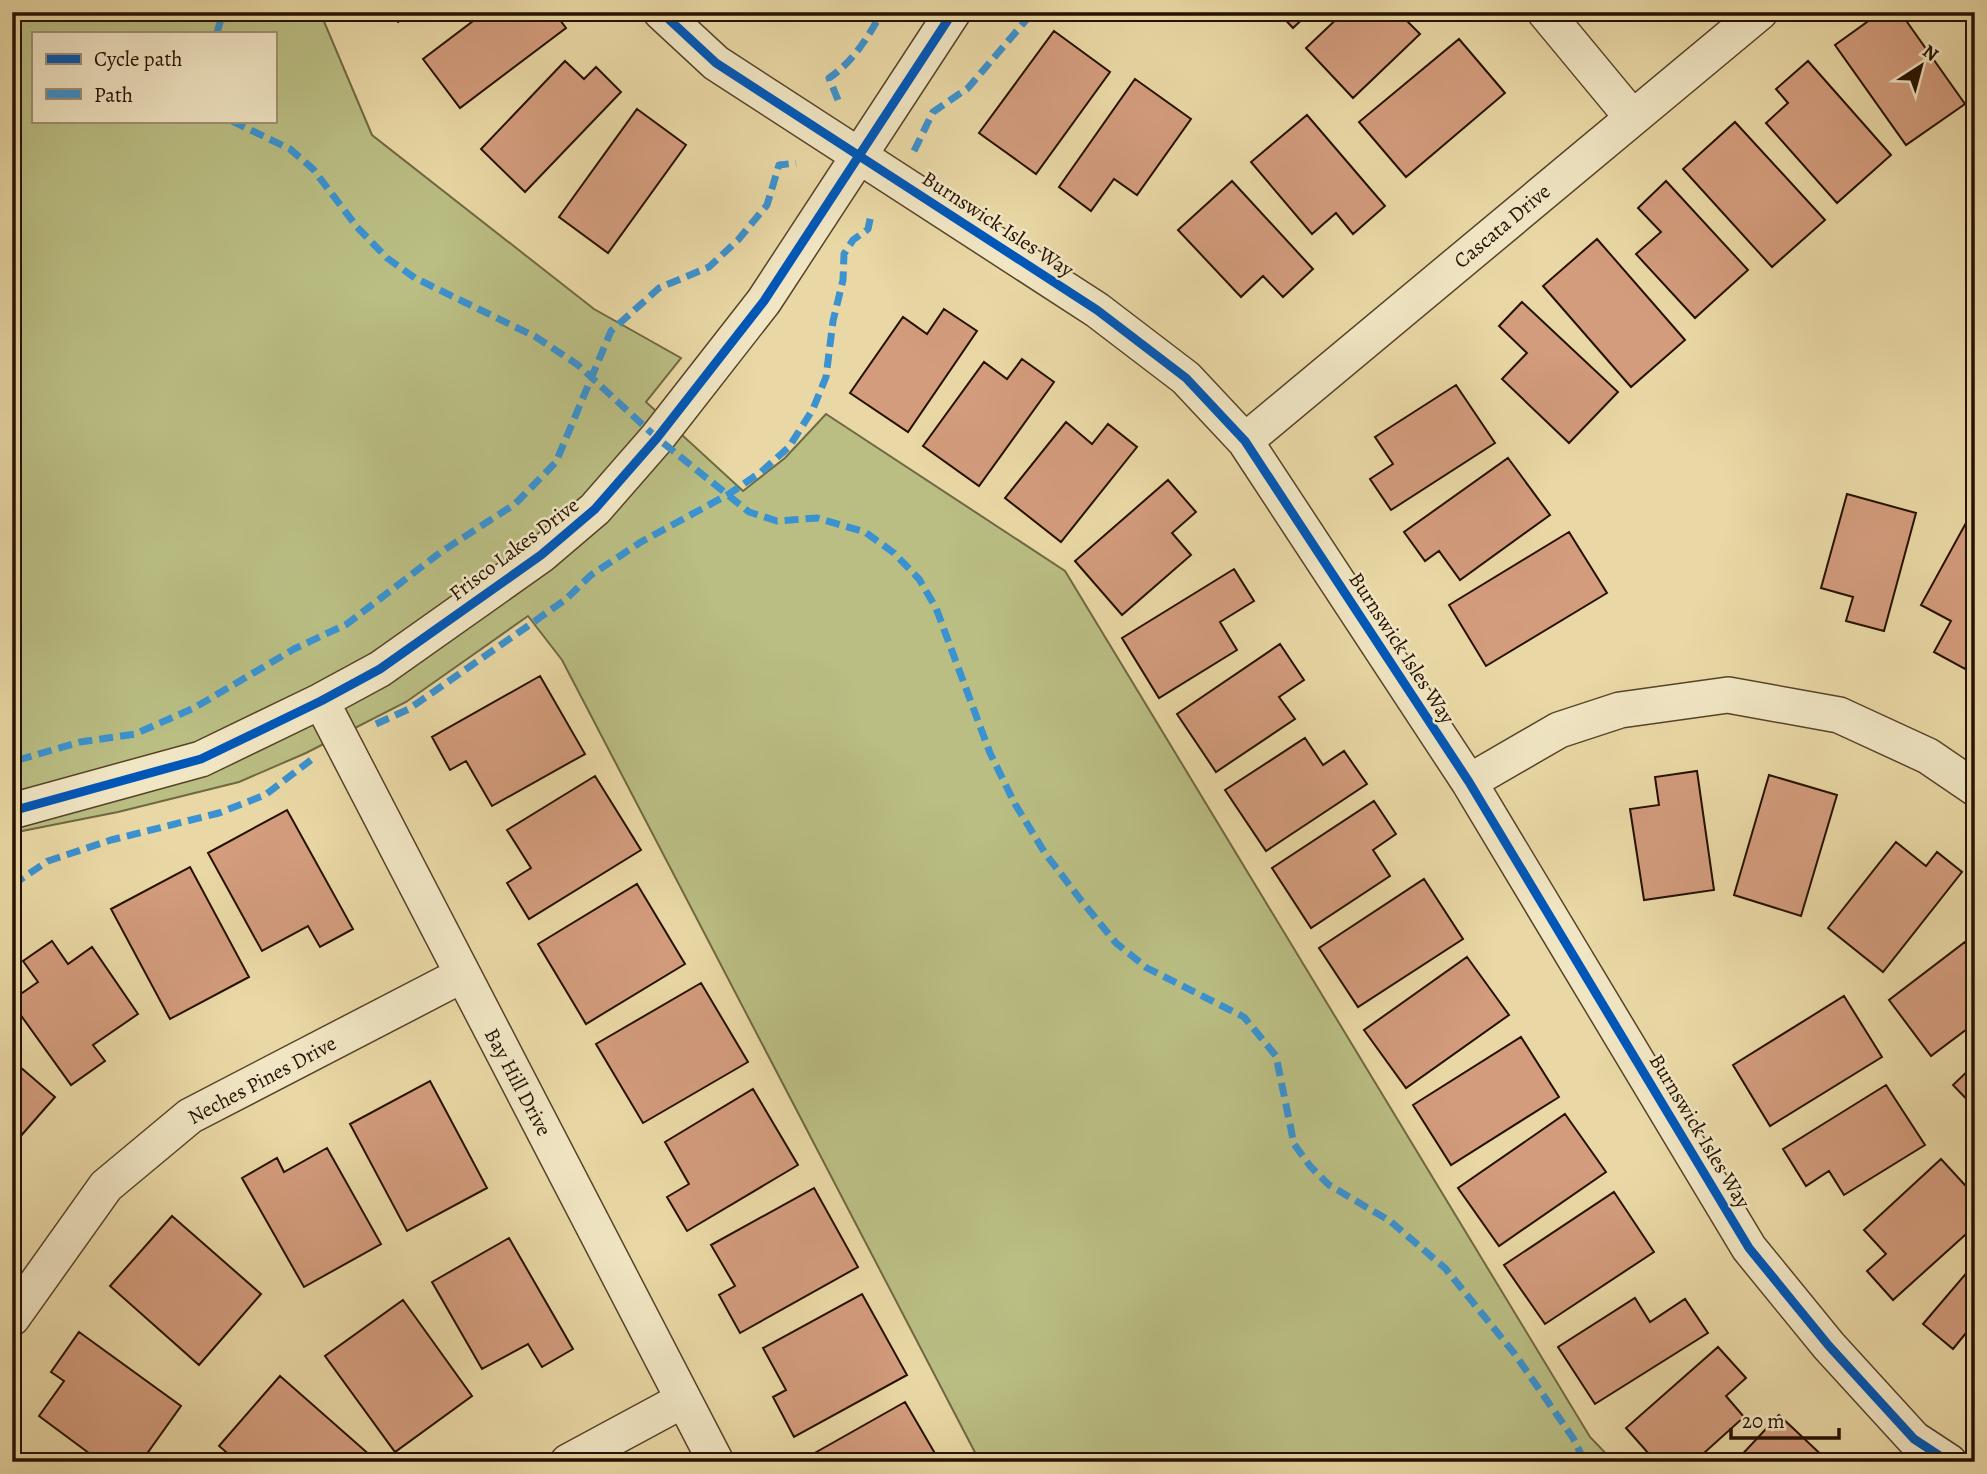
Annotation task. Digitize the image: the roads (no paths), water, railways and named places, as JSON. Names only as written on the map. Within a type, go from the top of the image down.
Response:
[{"type":"street","name":"Burnswick Isles Way","points":[[661,12],[716,63],[1097,310],[1186,378],[1245,441],[1469,782],[1749,1248],[1829,1346],[1914,1438],[1950,1462]]},
{"type":"street","name":"Frisco Lakes Drive","points":[[12,810],[201,759],[380,670],[541,555],[595,509],[657,438],[764,301],[953,12]]},
{"type":"street","points":[[1545,12],[1632,117]]},
{"type":"street","name":"Cascata Drive","points":[[1245,441],[1760,12]]},
{"type":"street","points":[[1469,782],[1559,730],[1620,710],[1728,695],[1839,715],[1928,756],[1975,788]]},
{"type":"street","name":"Bay Hill Drive","points":[[321,701],[716,1462]]},
{"type":"street","name":"Neches Pines Drive","points":[[12,1318],[106,1186],[190,1116],[462,975]]},
{"type":"street","points":[[568,1462],[683,1400]]}]
